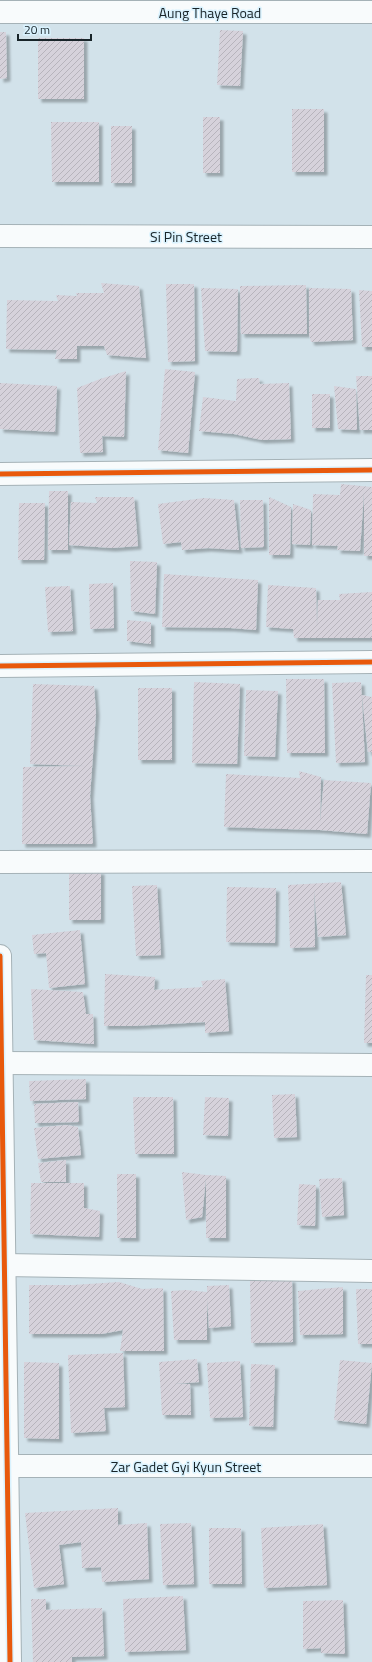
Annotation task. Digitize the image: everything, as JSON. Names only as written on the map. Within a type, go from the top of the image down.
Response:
[{"type":"street","name":"Aung Thaye Road","points":[[0,12],[182,6],[372,12]]},
{"type":"street","name":"Si Pin Street","points":[[0,236],[372,237]]},
{"type":"street","points":[[0,474],[372,470]]},
{"type":"street","points":[[0,666],[372,662]]},
{"type":"street","points":[[0,862],[372,861]]},
{"type":"street","points":[[0,956],[4,1265],[3,1466],[10,1662]]},
{"type":"street","points":[[2,1063],[372,1065]]},
{"type":"street","points":[[4,1265],[372,1271]]},
{"type":"street","name":"Zar Gadet Gyi Kyun Street","points":[[3,1466],[372,1466]]},
{"type":"building","points":[[220,30],[243,31],[240,86],[217,85]]},
{"type":"building","points":[[0,32],[6,32],[7,78],[0,79]]},
{"type":"building","points":[[38,38],[84,38],[84,99],[38,99]]},
{"type":"building","points":[[292,109],[324,109],[324,172],[292,172]]},
{"type":"building","points":[[203,117],[220,117],[220,173],[203,173]]},
{"type":"building","points":[[51,122],[99,122],[99,182],[52,182]]},
{"type":"building","points":[[111,126],[132,126],[132,183],[111,183]]},
{"type":"building","points":[[101,283],[139,286],[146,358],[107,355],[104,346],[77,346],[77,359],[55,359],[57,350],[6,349],[7,300],[58,301],[56,295],[77,296],[76,293],[104,293]]},
{"type":"building","points":[[166,284],[194,284],[195,361],[168,362]]},
{"type":"building","points":[[306,285],[307,334],[241,334],[240,286]]},
{"type":"building","points":[[201,288],[238,289],[237,352],[205,351]]},
{"type":"building","points":[[309,288],[351,289],[353,340],[311,342],[309,334]]},
{"type":"building","points":[[359,290],[372,291],[372,347],[362,347]]},
{"type":"building","points":[[165,369],[195,372],[188,453],[158,450]]},
{"type":"building","points":[[126,371],[124,437],[102,436],[103,452],[80,453],[77,388]]},
{"type":"building","points":[[356,376],[372,376],[372,430],[360,430]]},
{"type":"building","points":[[259,378],[260,384],[289,383],[291,439],[262,440],[234,434],[199,431],[203,397],[236,401],[237,379]]},
{"type":"building","points":[[0,383],[57,386],[55,432],[0,429]]},
{"type":"building","points":[[334,386],[356,389],[357,430],[338,429]]},
{"type":"building","points":[[312,394],[330,394],[330,428],[312,428]]},
{"type":"building","points":[[341,484],[372,487],[372,556],[364,556],[364,492],[360,551],[337,550],[338,546],[312,545],[313,494],[340,495]]},
{"type":"building","points":[[49,491],[68,491],[68,550],[48,550]]},
{"type":"building","points":[[95,497],[134,497],[138,546],[112,548],[69,545],[71,502],[97,503]]},
{"type":"building","points":[[269,497],[291,507],[290,555],[269,555]]},
{"type":"building","points":[[204,498],[234,500],[239,550],[208,548],[182,550],[181,542],[163,544],[158,504]]},
{"type":"building","points":[[240,500],[263,500],[264,547],[241,548]]},
{"type":"building","points":[[19,503],[45,503],[44,560],[18,560]]},
{"type":"building","points":[[293,504],[311,510],[310,545],[292,544]]},
{"type":"building","points":[[130,561],[157,562],[155,614],[131,611]]},
{"type":"building","points":[[164,574],[258,580],[256,630],[231,628],[162,627]]},
{"type":"building","points":[[113,583],[114,628],[90,629],[89,584]]},
{"type":"building","points":[[268,585],[316,588],[317,628],[318,600],[340,600],[339,594],[372,592],[372,638],[294,638],[293,629],[266,627]]},
{"type":"building","points":[[70,586],[73,631],[48,632],[45,587]]},
{"type":"building","points":[[127,620],[151,622],[151,644],[127,641]]},
{"type":"building","points":[[286,679],[324,679],[325,753],[287,753]]},
{"type":"building","points":[[194,682],[240,684],[237,764],[192,763]]},
{"type":"building","points":[[361,682],[365,762],[336,763],[332,683]]},
{"type":"building","points":[[33,684],[94,686],[96,713],[90,796],[93,844],[22,844],[23,767],[86,766],[30,764]]},
{"type":"building","points":[[138,688],[172,688],[172,760],[138,760]]},
{"type":"building","points":[[246,690],[278,691],[275,757],[244,756]]},
{"type":"building","points":[[362,695],[372,697],[372,752],[368,752]]},
{"type":"building","points":[[299,771],[321,777],[320,823],[324,780],[371,783],[367,834],[320,830],[224,827],[226,774],[300,778]]},
{"type":"building","points":[[69,871],[101,871],[101,920],[69,920]]},
{"type":"building","points":[[341,882],[346,935],[318,937],[314,889],[315,947],[290,948],[288,885]]},
{"type":"building","points":[[157,885],[161,955],[136,956],[132,886]]},
{"type":"building","points":[[227,887],[276,888],[275,943],[226,942]]},
{"type":"building","points":[[80,930],[85,984],[49,988],[46,953],[34,954],[32,935]]},
{"type":"building","points":[[105,974],[155,977],[154,990],[203,987],[201,981],[225,979],[229,1031],[205,1033],[205,1022],[104,1026]]},
{"type":"building","points":[[366,975],[372,975],[372,1043],[364,1043]]},
{"type":"building","points":[[31,989],[83,992],[86,1014],[93,1014],[94,1044],[34,1040]]},
{"type":"building","points":[[86,1079],[86,1099],[30,1101],[29,1081]]},
{"type":"building","points":[[295,1094],[297,1137],[274,1138],[272,1095]]},
{"type":"building","points":[[133,1097],[173,1097],[174,1154],[135,1154]]},
{"type":"building","points":[[205,1097],[229,1098],[228,1136],[203,1135]]},
{"type":"building","points":[[78,1102],[79,1122],[35,1123],[34,1104]]},
{"type":"building","points":[[66,1125],[78,1127],[81,1155],[38,1159],[34,1128]]},
{"type":"building","points":[[66,1160],[66,1182],[41,1182],[38,1163]]},
{"type":"building","points":[[182,1172],[226,1176],[226,1238],[206,1238],[206,1178],[202,1217],[186,1220]]},
{"type":"building","points":[[117,1174],[136,1174],[136,1238],[117,1238]]},
{"type":"building","points":[[342,1178],[344,1215],[322,1217],[319,1179]]},
{"type":"building","points":[[31,1183],[84,1183],[84,1208],[100,1211],[99,1237],[30,1234]]},
{"type":"building","points":[[299,1184],[316,1185],[315,1226],[297,1225]]},
{"type":"building","points":[[250,1279],[292,1279],[293,1342],[251,1343]]},
{"type":"building","points":[[119,1282],[142,1289],[163,1288],[164,1351],[120,1351],[123,1330],[101,1334],[29,1334],[29,1285],[73,1285]]},
{"type":"building","points":[[229,1285],[231,1326],[209,1328],[207,1298],[207,1340],[174,1340],[171,1291],[186,1290],[207,1292],[207,1286]]},
{"type":"building","points":[[343,1287],[343,1334],[300,1335],[298,1291]]},
{"type":"building","points":[[356,1289],[372,1289],[372,1344],[358,1344]]},
{"type":"building","points":[[123,1353],[125,1407],[104,1408],[106,1431],[71,1433],[68,1355]]},
{"type":"building","points":[[197,1359],[199,1382],[174,1384],[190,1384],[191,1415],[162,1415],[159,1362]]},
{"type":"building","points":[[340,1360],[372,1363],[366,1424],[334,1420]]},
{"type":"building","points":[[240,1361],[243,1417],[210,1418],[207,1363]]},
{"type":"building","points":[[24,1362],[59,1363],[59,1439],[24,1438]]},
{"type":"building","points":[[251,1364],[275,1365],[273,1427],[249,1426]]},
{"type":"building","points":[[118,1508],[118,1525],[147,1523],[149,1579],[102,1582],[101,1567],[82,1568],[81,1542],[59,1545],[64,1584],[34,1588],[25,1513]]},
{"type":"building","points":[[191,1523],[194,1584],[163,1585],[160,1524]]},
{"type":"building","points":[[323,1524],[327,1585],[264,1588],[261,1528]]},
{"type":"building","points":[[209,1528],[241,1528],[242,1584],[209,1584]]},
{"type":"building","points":[[183,1596],[186,1650],[125,1652],[123,1599]]},
{"type":"building","points":[[31,1599],[46,1599],[46,1610],[102,1608],[104,1656],[72,1657],[72,1662],[33,1662]]},
{"type":"building","points":[[343,1600],[345,1654],[321,1653],[321,1648],[303,1649],[303,1601]]},
{"type":"cycle path","points":[[0,474],[372,470]]},
{"type":"cycle path","points":[[0,666],[372,662]]},
{"type":"cycle path","points":[[0,956],[10,1662]]}]
